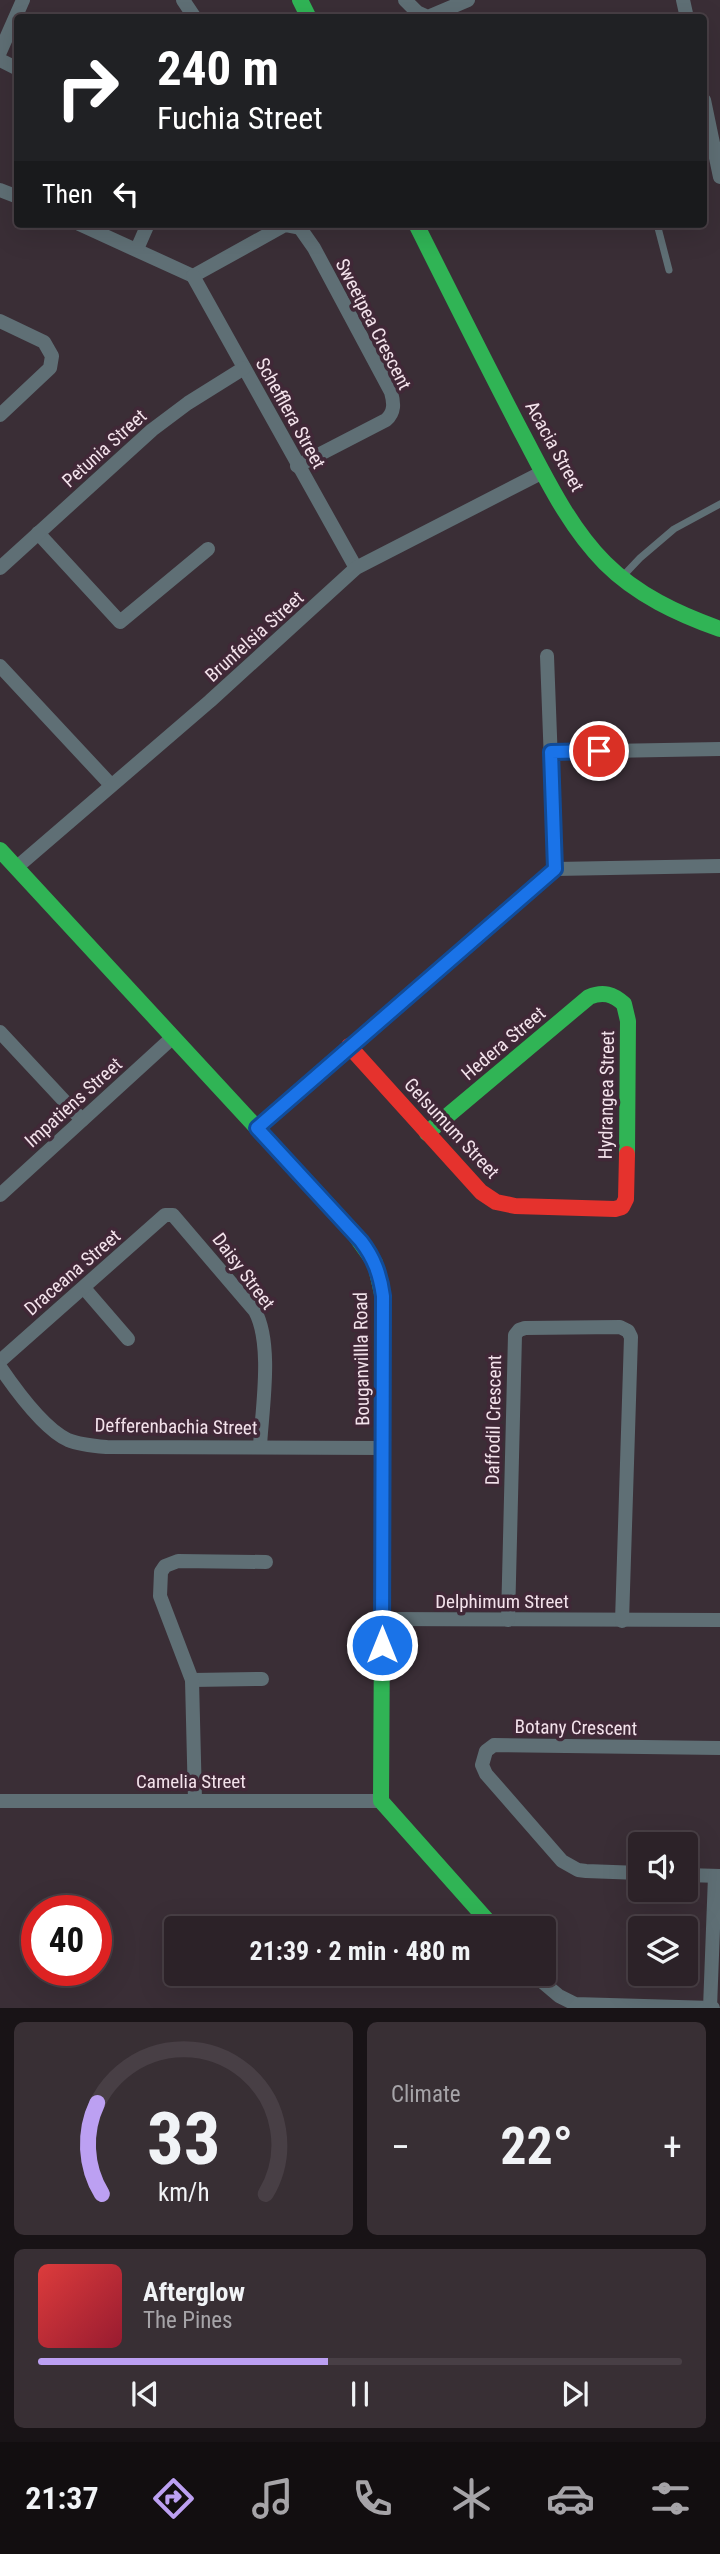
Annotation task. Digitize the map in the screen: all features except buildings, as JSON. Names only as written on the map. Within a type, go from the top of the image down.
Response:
[{"type":"street","points":[[405,0],[421,14]]},
{"type":"street","points":[[435,14],[468,0]]},
{"type":"street","points":[[0,52],[14,20]]},
{"type":"street","points":[[707,132],[709,154],[720,177]]},
{"type":"street","points":[[88,228],[193,276]]},
{"type":"street","points":[[137,249],[146,228]]},
{"type":"street","name":"Sweetpea Crescent","points":[[193,276],[279,228]]},
{"type":"street","name":"Sweetpea Crescent","points":[[297,466],[386,421],[393,412],[394,405],[391,392],[314,247],[300,228]]},
{"type":"street","name":"Acacia Street","points":[[418,228],[543,472],[592,548],[622,578],[673,610],[720,629]]},
{"type":"street","name":"Schefflera Street","points":[[193,276],[356,568]]},
{"type":"street","points":[[0,321],[44,342],[51,352],[52,362],[46,373],[0,415]]},
{"type":"street","name":"Petunia Street","points":[[0,568],[168,417],[244,368]]},
{"type":"street","name":"Brunfelsia Street","points":[[17,867],[217,695],[356,568],[543,472]]},
{"type":"street","points":[[38,533],[120,622],[208,549]]},
{"type":"street","points":[[547,656],[555,869]]},
{"type":"street","points":[[0,666],[111,785]]},
{"type":"street","points":[[551,752],[720,749]]},
{"type":"street","name":"Bouganvillla Road","points":[[0,850],[353,1232],[375,1263],[383,1296],[381,1801]]},
{"type":"street","points":[[257,1128],[555,869],[720,866]]},
{"type":"street","name":"Hedera Street","points":[[427,1133],[589,998],[601,992],[608,993]]},
{"type":"street","name":"Hydrangea Street","points":[[608,993],[624,1004],[628,1021],[626,1186],[623,1206]]},
{"type":"street","points":[[0,1032],[82,1120]]},
{"type":"street","name":"Impatiens Street","points":[[0,1195],[172,1038]]},
{"type":"street","name":"Gelsumum Street","points":[[349,1046],[481,1192],[496,1202],[515,1206],[615,1209],[623,1206]]},
{"type":"street","name":"Draceana Street","points":[[0,1361],[163,1217],[171,1214]]},
{"type":"street","name":"Daisy Street","points":[[171,1214],[248,1302],[261,1323],[264,1358],[260,1446]]},
{"type":"street","points":[[84,1288],[128,1339]]},
{"type":"street","name":"Daffodil Crescent","points":[[508,1620],[515,1335],[525,1328],[620,1327],[631,1337],[622,1621]]},
{"type":"street","name":"Defferenbachia Street","points":[[0,1367],[25,1400],[51,1427],[66,1439],[78,1443],[107,1447],[384,1448]]},
{"type":"street","points":[[195,1800],[192,1680],[163,1607],[160,1596],[161,1572],[165,1566],[178,1561],[266,1562]]},
{"type":"street","name":"Delphimum Street","points":[[382,1619],[720,1620]]},
{"type":"street","points":[[192,1680],[262,1679]]},
{"type":"street","name":"Botany Crescent","points":[[628,1873],[586,1871],[562,1861],[486,1774],[482,1765],[486,1751],[495,1745],[720,1748]]},
{"type":"street","name":"Camelia Street","points":[[0,1801],[381,1801]]},
{"type":"street","points":[[381,1801],[483,1916]]},
{"type":"street","points":[[547,1986],[575,2006],[711,2008],[717,1876],[698,1875]]},
{"type":"lane","points":[[658,228],[669,270]]},
{"type":"lane","points":[[622,578],[640,558],[674,529],[720,504]]},
{"type":"traffic: fast","points":[[300,0],[307,14]]},
{"type":"traffic: fast","points":[[418,228],[540,467],[580,534],[605,563],[644,594],[720,629]]},
{"type":"traffic: fast","points":[[0,850],[353,1232],[375,1263],[383,1298]]},
{"type":"traffic: fast","points":[[427,1133],[589,997],[603,994],[624,1004],[628,1021],[627,1154]]},
{"type":"traffic: fast","points":[[382,1629],[381,1801],[483,1916]]},
{"type":"traffic: jam","points":[[349,1046],[481,1192],[496,1202],[515,1206],[622,1207],[626,1199],[627,1154]]},
{"type":"traffic: jam","points":[[382,1629],[383,1298]]},
{"type":"route","points":[[382,1645],[383,1296],[379,1273],[361,1241],[257,1128],[555,869],[551,752],[599,751]]}]
